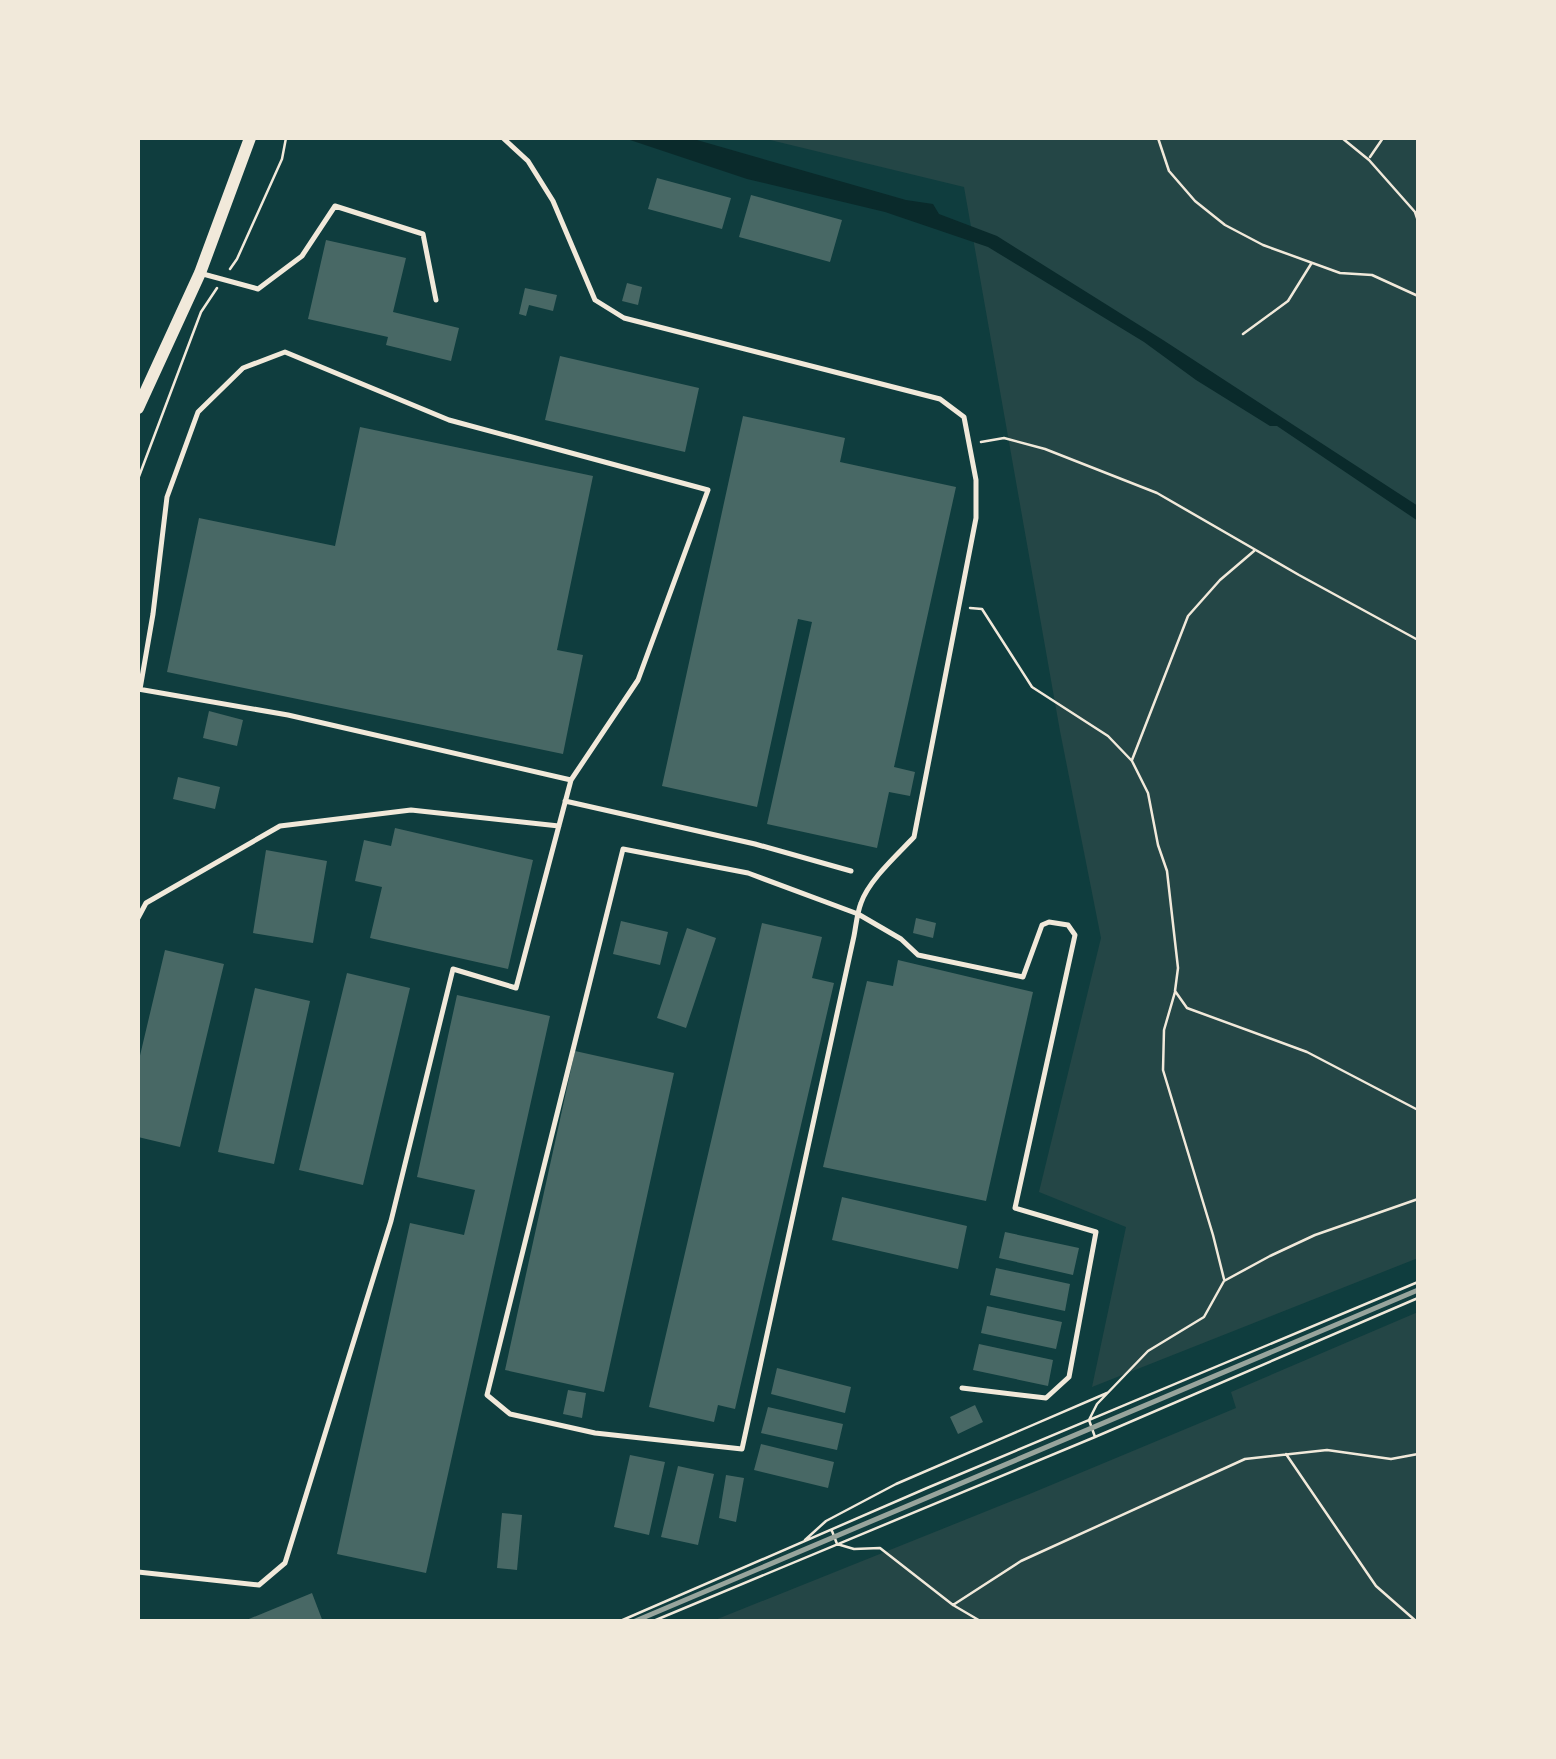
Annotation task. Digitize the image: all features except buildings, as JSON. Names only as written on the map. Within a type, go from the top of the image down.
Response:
[{"type":"street","points":[[138,408],[200,273],[250,138]]},
{"type":"lane","points":[[504,138],[528,161],[553,201],[595,300],[624,318],[940,399],[964,417],[976,480],[976,518],[914,837],[861,900],[858,914],[742,1450],[615,1436],[510,1414],[487,1396],[624,849],[748,873],[858,914],[901,939],[918,955],[1023,977],[1042,925],[1068,925],[1074,935],[1015,1208],[1096,1232],[1069,1376],[1046,1398],[962,1388]]},
{"type":"lane","points":[[200,273],[258,289],[302,256],[335,206],[422,234],[436,300]]},
{"type":"lane","points":[[138,1572],[259,1584],[285,1563],[391,1221],[454,970],[516,988],[571,780],[638,680],[708,490],[449,420],[284,352],[243,368],[198,412],[167,497],[153,614],[139,689],[288,715],[571,780]]},
{"type":"lane","points":[[565,801],[755,844],[851,871]]},
{"type":"lane","points":[[138,918],[142,902],[280,826],[411,810],[558,826]]},
{"type":"path","points":[[138,479],[201,312],[237,258],[282,159],[286,138]]},
{"type":"path","points":[[1158,138],[1169,171],[1195,201],[1225,224],[1262,246],[1340,273],[1372,275],[1418,296]]},
{"type":"path","points":[[1342,138],[1369,160],[1418,221]]},
{"type":"path","points":[[1369,160],[1383,138]]},
{"type":"path","points":[[1244,334],[1288,301],[1312,262]]},
{"type":"path","points":[[969,444],[1004,438],[1046,449],[1157,493],[1418,640]]},
{"type":"path","points":[[1132,762],[1188,616],[1220,580],[1256,550]]},
{"type":"path","points":[[959,606],[982,609],[1032,687],[1108,736],[1132,762],[1148,793],[1167,871],[1178,968],[1164,1030],[1163,1070],[1224,1281]]},
{"type":"path","points":[[1175,991],[1188,1008],[1307,1052],[1418,1110]]},
{"type":"path","points":[[1095,1437],[1089,1420],[1098,1404],[1148,1350],[1204,1317],[1224,1281],[1315,1235],[1418,1199]]},
{"type":"path","points":[[618,1622],[1418,1282]]},
{"type":"path","points":[[651,1622],[1418,1298]]},
{"type":"path","points":[[800,1544],[826,1522],[896,1484],[1108,1393]]},
{"type":"path","points":[[952,1605],[1021,1561],[1245,1459],[1327,1450],[1391,1459],[1418,1454]]},
{"type":"path","points":[[1286,1454],[1376,1586],[1416,1622]]},
{"type":"path","points":[[832,1531],[837,1544]]},
{"type":"path","points":[[837,1544],[854,1549],[880,1548],[952,1605],[982,1622]]},
{"type":"shaded area","points":[[624,138],[690,138],[906,200],[933,204],[939,214],[997,236],[1418,506],[1418,521],[1277,426],[1270,426],[1144,342],[988,247],[885,212],[747,179]]},
{"type":"shaded area","points":[[762,138],[1418,138],[1418,1258],[1092,1387],[1126,1227],[1039,1192],[1101,938],[1060,731],[964,187]]},
{"type":"shaded area","points":[[1418,1312],[1418,1621],[710,1622],[1236,1408],[1231,1392]]},
{"type":"railway","points":[[633,1622],[1418,1290]]}]
